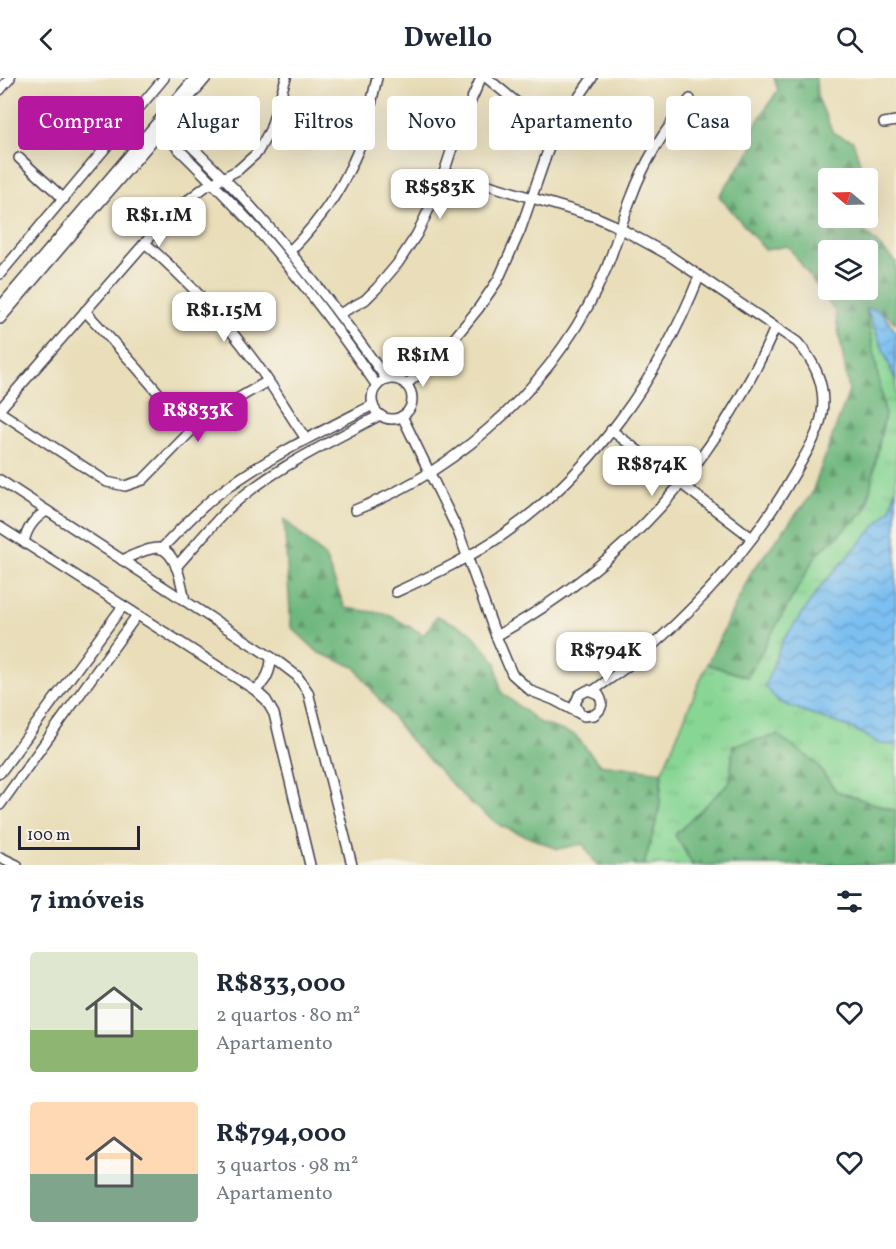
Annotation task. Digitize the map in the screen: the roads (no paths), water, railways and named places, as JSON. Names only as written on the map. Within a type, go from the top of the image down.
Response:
[{"type":"street","points":[[0,90],[10,78]]},
{"type":"street","points":[[0,274],[164,78]]},
{"type":"street","points":[[182,96],[195,78]]},
{"type":"street","points":[[188,96],[206,78]]},
{"type":"street","points":[[268,381],[230,403],[191,431],[143,480],[131,485],[118,486],[107,482],[0,410],[179,206],[211,184],[245,165],[262,146],[270,130],[286,78]]},
{"type":"street","points":[[290,252],[320,218],[349,172],[362,138],[377,78]]},
{"type":"street","points":[[339,314],[365,300],[398,263],[425,219],[445,172],[458,130],[481,78]]},
{"type":"street","points":[[487,78],[509,96]]},
{"type":"street","points":[[580,96],[592,78]]},
{"type":"street","points":[[884,123],[896,120]]},
{"type":"street","points":[[0,307],[156,130]]},
{"type":"street","points":[[0,319],[156,130]]},
{"type":"street","points":[[355,510],[397,491],[430,471],[484,432],[518,401],[547,368],[573,331],[596,291],[637,182],[666,130]]},
{"type":"street","points":[[179,150],[259,231],[302,282],[326,312],[377,386]]},
{"type":"street","points":[[196,150],[224,177],[290,252],[387,380]]},
{"type":"street","points":[[406,385],[444,351],[488,295],[506,264],[533,198],[549,150]]},
{"type":"street","points":[[19,159],[64,199]]},
{"type":"street","points":[[445,172],[596,217],[667,254],[796,342],[813,363],[822,389],[822,413],[818,429],[797,469],[752,538],[713,586],[654,644],[611,679],[593,691],[583,692],[576,699],[575,704],[580,714]]},
{"type":"street","points":[[145,243],[214,311],[268,381],[306,439]]},
{"type":"street","points":[[396,592],[468,556],[505,534],[569,478],[638,395],[666,350],[699,277]]},
{"type":"street","points":[[85,311],[138,368],[191,431]]},
{"type":"street","points":[[496,636],[542,609],[586,577],[640,530],[682,483],[728,420],[775,328]]},
{"type":"street","points":[[387,380],[396,380],[410,390],[410,407],[402,416],[391,418],[380,415],[373,405],[373,394],[377,386],[387,380]]},
{"type":"street","points":[[122,560],[143,552],[161,549],[204,506],[223,491],[306,439],[373,405]]},
{"type":"street","points":[[177,567],[230,508],[257,487],[313,452],[380,415]]},
{"type":"street","points":[[402,416],[430,471],[468,556],[512,674],[531,691],[590,717],[601,708],[611,679]]},
{"type":"street","points":[[611,430],[752,538]]},
{"type":"street","points":[[0,480],[291,671],[308,692],[352,865]]},
{"type":"street","points":[[24,542],[30,525],[38,516],[47,511]]},
{"type":"street","points":[[0,527],[255,690],[266,700],[274,714],[310,865]]},
{"type":"street","points":[[161,549],[170,555],[177,567],[185,601]]},
{"type":"street","points":[[0,773],[123,606]]},
{"type":"street","points":[[0,805],[137,615]]},
{"type":"street","points":[[255,690],[269,673],[272,657]]},
{"type":"street","points":[[593,691],[598,694],[602,703]]},
{"type":"street","points":[[554,700],[576,699]]},
{"type":"street","points":[[0,857],[18,865]]},
{"type":"water","points":[[866,308],[880,310],[896,332],[896,381]]},
{"type":"water","points":[[896,486],[896,745],[880,744],[856,730],[779,702],[765,686],[782,642],[822,585],[891,509]]}]
